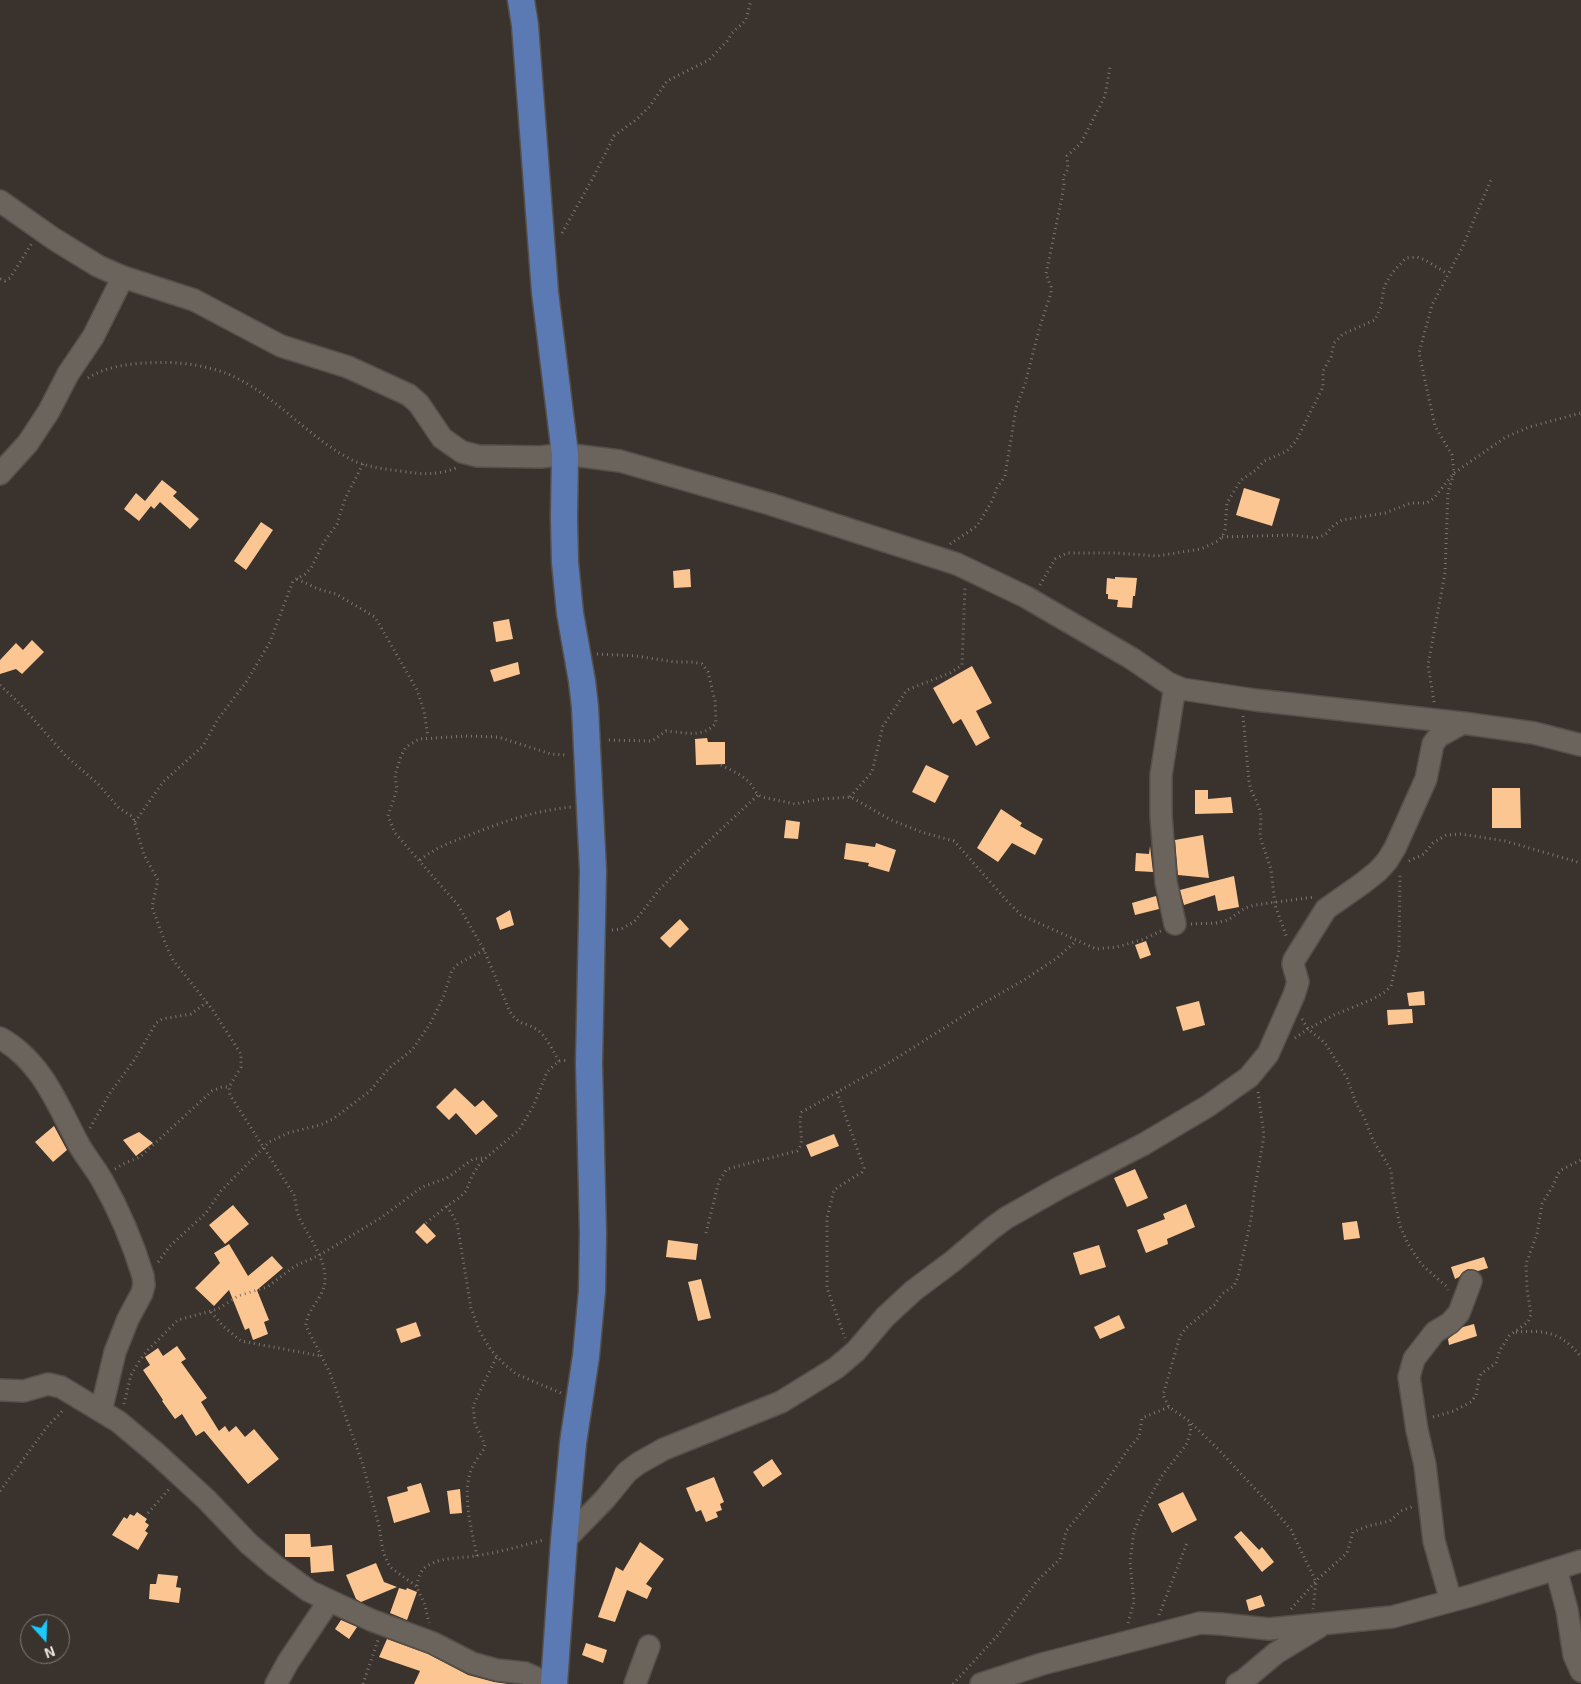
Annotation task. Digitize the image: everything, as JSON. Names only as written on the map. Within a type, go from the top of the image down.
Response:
[{"type":"main road","points":[[521,0],[526,25],[545,292],[564,454],[565,562],[576,653],[582,681],[588,750],[593,871],[589,1063],[593,1234],[592,1292],[586,1356],[573,1443],[564,1538],[554,1684]]},
{"type":"street","points":[[0,201],[98,266],[123,278],[194,300],[281,346],[348,367],[409,396],[419,404],[442,438],[449,445],[462,452],[478,456],[541,457],[564,454],[620,460],[930,555],[967,568],[1033,601],[1131,658],[1168,683],[1182,689],[1242,698],[1463,723],[1534,733],[1581,745]]},
{"type":"street","points":[[0,474],[28,443],[49,411],[68,374],[93,337],[123,278]]},
{"type":"street","points":[[1175,686],[1161,782],[1166,882],[1175,924]]},
{"type":"street","points":[[564,1538],[600,1505],[627,1472],[638,1463],[664,1449],[782,1402],[836,1368],[848,1358],[885,1317],[991,1228],[1059,1188],[1144,1144],[1208,1106],[1249,1077],[1268,1054],[1294,995],[1298,982],[1293,964],[1294,960],[1326,909],[1371,877],[1387,861],[1395,848],[1426,779],[1433,744],[1439,736],[1463,723]]},
{"type":"street","points":[[0,1038],[23,1055],[55,1097],[80,1146],[101,1178],[120,1215],[143,1276],[144,1286],[139,1300],[128,1319],[115,1352],[101,1411]]},
{"type":"street","points":[[1451,1601],[1434,1541],[1425,1465],[1415,1421],[1409,1377],[1414,1359],[1435,1332],[1455,1319],[1460,1312],[1471,1281]]},
{"type":"street","points":[[0,1390],[24,1391],[41,1386],[55,1385],[119,1422],[157,1454],[275,1566],[302,1586],[329,1601],[383,1625],[433,1643],[502,1677],[525,1673],[550,1684]]},
{"type":"street","points":[[981,1684],[1042,1664],[1194,1624],[1206,1623],[1269,1629],[1392,1617],[1581,1561]]},
{"type":"street","points":[[1556,1569],[1567,1610],[1574,1655],[1581,1671]]},
{"type":"street","points":[[276,1684],[288,1662],[329,1601]]},
{"type":"street","points":[[1237,1684],[1276,1653],[1317,1625]]},
{"type":"street","points":[[635,1684],[649,1646]]},
{"type":"path","points":[[561,233],[593,178],[614,136],[637,119],[650,106],[667,81],[709,60],[746,20],[751,0]]},
{"type":"path","points":[[930,555],[977,526],[1005,476],[1016,408],[1025,384],[1040,326],[1051,293],[1051,286],[1046,274],[1062,197],[1063,177],[1068,169],[1067,156],[1081,143],[1105,96],[1110,67]]},
{"type":"path","points":[[1438,720],[1429,680],[1428,665],[1445,573],[1448,492],[1454,473],[1452,455],[1435,426],[1419,353],[1432,304],[1462,248],[1491,180]]},
{"type":"path","points":[[0,279],[5,281],[10,278],[40,229]]},
{"type":"path","points":[[1222,538],[1227,503],[1241,480],[1256,470],[1264,461],[1291,448],[1323,387],[1323,371],[1331,357],[1334,343],[1343,334],[1375,320],[1381,307],[1384,287],[1402,260],[1409,257],[1417,257],[1448,274]]},
{"type":"path","points":[[85,380],[95,373],[138,364],[159,362],[198,365],[229,374],[271,399],[296,422],[346,456],[363,464],[410,473],[438,474],[464,464],[478,456]]},
{"type":"path","points":[[1033,601],[1055,559],[1067,553],[1115,553],[1157,556],[1201,549],[1222,538],[1292,534],[1316,538],[1325,536],[1334,525],[1342,520],[1385,513],[1411,503],[1429,502],[1454,473],[1506,437],[1529,427],[1581,413]]},
{"type":"path","points":[[136,822],[163,782],[203,746],[218,719],[246,681],[270,642],[293,581],[311,568],[324,542],[337,524],[345,499],[363,464]]},
{"type":"path","points":[[849,797],[872,772],[883,726],[896,708],[904,692],[950,673],[962,665],[963,612],[967,568]]},
{"type":"path","points":[[296,579],[318,589],[336,594],[375,617],[417,690],[424,711],[428,737]]},
{"type":"path","points":[[559,1061],[539,1031],[519,1023],[510,1012],[484,950],[458,905],[395,834],[388,816],[397,789],[396,770],[401,756],[406,748],[419,738],[498,737],[551,754],[588,750],[612,739],[652,741],[667,731],[690,734],[706,732],[716,723],[715,701],[708,672],[699,663],[675,662],[636,656],[576,653]]},
{"type":"path","points":[[0,685],[20,704],[66,756],[98,784],[119,808],[133,817],[144,855],[158,880],[152,907],[166,945],[173,960],[207,1002],[241,1054],[241,1068],[229,1087],[230,1095],[294,1195],[300,1219],[320,1255],[325,1276],[324,1286],[322,1294],[307,1320],[306,1326],[330,1373],[363,1465],[379,1526],[383,1552],[390,1567],[416,1586],[425,1605],[433,1643]]},
{"type":"path","points":[[1242,698],[1249,781],[1261,816],[1260,837],[1271,870],[1275,903],[1294,960]]},
{"type":"path","points":[[721,765],[740,775],[750,783],[758,795],[795,804],[820,799],[849,797],[897,822],[921,832],[954,841],[1021,915],[1076,941],[1096,948],[1109,949],[1144,939],[1175,924],[1223,921],[1233,918],[1249,906],[1312,897],[1343,897]]},
{"type":"path","points":[[592,933],[621,929],[634,922],[660,889],[684,864],[758,795]]},
{"type":"path","points":[[420,860],[434,849],[521,816],[547,810],[591,805]]},
{"type":"path","points":[[1408,862],[1424,854],[1433,843],[1446,835],[1461,834],[1505,842],[1581,863]]},
{"type":"path","points":[[1308,1029],[1334,1015],[1373,999],[1391,986],[1399,950],[1400,872]]},
{"type":"path","points":[[706,1233],[719,1181],[727,1169],[799,1150],[802,1144],[800,1118],[802,1112],[892,1061],[982,1004],[1024,980],[1057,958],[1076,941]]},
{"type":"path","points":[[144,1286],[157,1262],[170,1246],[206,1213],[221,1190],[275,1138],[320,1125],[333,1119],[370,1091],[388,1069],[412,1050],[430,1024],[443,998],[452,970],[458,964],[484,950]]},
{"type":"path","points":[[80,1146],[110,1094],[135,1060],[153,1026],[162,1019],[191,1014],[207,1002]]},
{"type":"path","points":[[1302,1017],[1308,1029],[1325,1043],[1347,1078],[1373,1140],[1391,1170],[1393,1192],[1400,1226],[1408,1244],[1422,1266],[1447,1287],[1449,1300],[1460,1312]]},
{"type":"path","points":[[426,1223],[466,1191],[476,1168],[519,1130],[534,1105],[547,1072],[559,1061],[567,1060],[589,1063]]},
{"type":"path","points":[[1258,1086],[1264,1136],[1251,1220],[1238,1277],[1234,1286],[1222,1294],[1214,1305],[1186,1328],[1180,1336],[1164,1391],[1164,1399],[1169,1407],[1189,1421],[1283,1518],[1291,1530],[1316,1582],[1312,1614],[1317,1625]]},
{"type":"path","points":[[101,1178],[118,1166],[140,1157],[212,1091],[222,1087],[229,1087]]},
{"type":"path","points":[[837,1092],[864,1168],[862,1172],[834,1190],[827,1218],[827,1288],[832,1306],[841,1325],[848,1358]]},
{"type":"path","points":[[119,1422],[131,1376],[148,1350],[178,1320],[212,1312],[222,1308],[238,1296],[267,1287],[295,1266],[320,1255],[382,1217],[422,1188],[447,1178],[473,1159],[486,1158]]},
{"type":"path","points":[[1415,1421],[1454,1411],[1471,1402],[1476,1395],[1481,1374],[1496,1363],[1504,1342],[1514,1332],[1524,1326],[1531,1314],[1527,1293],[1526,1264],[1537,1234],[1542,1204],[1561,1170],[1581,1160]]},
{"type":"path","points":[[447,1206],[457,1223],[471,1308],[480,1332],[496,1356],[516,1374],[553,1389],[579,1403]]},
{"type":"path","points":[[212,1312],[223,1326],[241,1341],[321,1356]]},
{"type":"path","points":[[1514,1332],[1550,1332],[1560,1337],[1581,1357]]},
{"type":"path","points":[[477,1556],[470,1521],[468,1480],[471,1469],[485,1445],[475,1424],[473,1406],[496,1356]]},
{"type":"path","points":[[0,1491],[55,1417],[80,1398]]},
{"type":"path","points":[[954,1684],[998,1635],[1037,1581],[1060,1560],[1066,1531],[1104,1486],[1129,1448],[1139,1437],[1142,1418],[1169,1407]]},
{"type":"path","points":[[1187,1543],[1171,1582],[1142,1639],[1128,1624],[1134,1602],[1130,1562],[1134,1531],[1144,1508],[1161,1478],[1186,1446],[1191,1432],[1189,1421]]},
{"type":"path","points":[[148,1513],[180,1476]]},
{"type":"path","points":[[1288,1612],[1327,1570],[1347,1553],[1351,1536],[1355,1531],[1390,1521],[1401,1511],[1421,1502],[1428,1495]]},
{"type":"path","points":[[416,1586],[419,1574],[425,1567],[436,1562],[451,1558],[477,1556],[564,1538]]},
{"type":"path","points":[[363,1684],[383,1625]]},
{"type":"building","points":[[162,480],[177,492],[173,496],[199,519],[190,529],[160,502],[154,509],[151,506],[139,521],[124,509],[136,493],[145,501]]},
{"type":"building","points":[[1244,488],[1280,499],[1272,526],[1236,515]]},
{"type":"building","points":[[261,522],[273,530],[246,570],[234,561]]},
{"type":"building","points":[[690,569],[691,587],[674,588],[673,571]]},
{"type":"building","points":[[1115,577],[1137,578],[1132,608],[1117,607],[1118,600],[1108,599],[1108,594],[1106,594],[1107,578],[1115,579]]},
{"type":"building","points":[[509,619],[513,639],[496,642],[493,622]]},
{"type":"building","points":[[32,640],[44,652],[22,674],[16,669],[0,674],[0,660],[16,643],[23,650]]},
{"type":"building","points":[[518,662],[520,674],[494,682],[490,670]]},
{"type":"building","points":[[972,666],[992,703],[976,711],[990,738],[976,746],[961,719],[953,724],[933,688]]},
{"type":"building","points":[[707,738],[708,742],[725,742],[725,764],[696,765],[695,739]]},
{"type":"building","points":[[926,765],[949,776],[935,803],[912,792]]},
{"type":"building","points":[[1492,788],[1520,788],[1521,828],[1492,828]]},
{"type":"building","points":[[1195,790],[1208,790],[1208,799],[1231,797],[1233,813],[1195,814]]},
{"type":"building","points":[[1001,809],[1022,823],[1020,826],[1043,839],[1035,855],[1012,843],[998,862],[977,848]]},
{"type":"building","points":[[786,820],[800,822],[798,839],[784,838]]},
{"type":"building","points":[[1203,835],[1209,878],[1178,875],[1175,840]]},
{"type":"building","points":[[846,843],[875,847],[876,843],[896,850],[889,872],[868,866],[869,863],[844,859]]},
{"type":"building","points":[[1150,846],[1153,872],[1135,871],[1136,853],[1149,854]]},
{"type":"building","points":[[1234,876],[1239,907],[1218,911],[1215,895],[1184,905],[1180,890]]},
{"type":"building","points":[[1156,896],[1159,909],[1135,915],[1132,903]]},
{"type":"building","points":[[510,910],[514,925],[500,930],[496,918]]},
{"type":"building","points":[[680,919],[689,929],[670,948],[660,938]]},
{"type":"building","points":[[1146,941],[1151,955],[1140,959],[1135,945]]},
{"type":"building","points":[[1424,991],[1425,1005],[1409,1006],[1407,993]]},
{"type":"building","points":[[1199,1001],[1205,1025],[1183,1031],[1176,1007]]},
{"type":"building","points":[[1412,1009],[1413,1023],[1388,1025],[1387,1010]]},
{"type":"building","points":[[455,1088],[475,1107],[483,1100],[498,1116],[476,1135],[456,1113],[449,1120],[436,1107]]},
{"type":"building","points":[[54,1126],[67,1150],[53,1162],[35,1142]]},
{"type":"building","points":[[139,1132],[153,1143],[136,1156],[123,1140]]},
{"type":"building","points":[[834,1134],[839,1146],[811,1157],[806,1145]]},
{"type":"building","points":[[1135,1169],[1148,1198],[1127,1207],[1114,1178]]},
{"type":"building","points":[[1186,1204],[1195,1227],[1167,1239],[1168,1244],[1146,1253],[1137,1230],[1165,1219],[1163,1214]]},
{"type":"building","points":[[233,1205],[249,1224],[225,1244],[209,1225]]},
{"type":"building","points":[[1357,1221],[1360,1238],[1344,1240],[1342,1223]]},
{"type":"building","points":[[424,1223],[436,1236],[427,1244],[415,1232]]},
{"type":"building","points":[[668,1240],[698,1244],[696,1260],[666,1257]]},
{"type":"building","points":[[229,1244],[248,1276],[272,1256],[283,1268],[257,1290],[269,1320],[264,1322],[268,1334],[253,1340],[249,1328],[245,1330],[229,1290],[214,1306],[195,1288],[220,1263],[214,1253]]},
{"type":"building","points":[[1099,1245],[1106,1267],[1080,1275],[1073,1253]]},
{"type":"building","points":[[1484,1257],[1488,1268],[1478,1271],[1468,1269],[1455,1279],[1451,1267]]},
{"type":"building","points":[[701,1279],[711,1318],[698,1321],[688,1282]]},
{"type":"building","points":[[1119,1315],[1125,1328],[1100,1339],[1094,1327]]},
{"type":"building","points":[[416,1322],[421,1336],[401,1343],[396,1329]]},
{"type":"building","points":[[1474,1324],[1477,1336],[1449,1345],[1448,1339],[1463,1327]]},
{"type":"building","points":[[177,1346],[186,1359],[181,1362],[207,1398],[201,1402],[219,1431],[225,1426],[229,1432],[236,1426],[245,1437],[254,1429],[279,1459],[248,1484],[204,1431],[196,1436],[182,1414],[175,1419],[143,1370],[150,1365],[145,1357],[158,1348],[163,1356]]},
{"type":"building","points":[[772,1459],[782,1474],[763,1487],[753,1472]]},
{"type":"building","points":[[714,1477],[724,1502],[720,1504],[722,1510],[716,1512],[718,1517],[706,1522],[701,1510],[696,1512],[686,1488]]},
{"type":"building","points":[[421,1483],[430,1512],[394,1523],[387,1497],[408,1491],[407,1487]]},
{"type":"building","points":[[460,1489],[462,1513],[450,1514],[447,1491]]},
{"type":"building","points":[[1183,1492],[1197,1520],[1172,1533],[1158,1504]]},
{"type":"building","points":[[137,1512],[147,1519],[145,1522],[149,1525],[145,1531],[148,1533],[138,1550],[112,1535],[124,1517],[127,1519],[130,1514],[134,1516]]},
{"type":"building","points":[[1241,1531],[1259,1550],[1262,1547],[1274,1562],[1262,1572],[1234,1537]]},
{"type":"building","points":[[285,1534],[310,1534],[311,1547],[332,1545],[334,1571],[311,1573],[310,1557],[285,1557]]},
{"type":"building","points":[[640,1542],[664,1559],[646,1584],[652,1588],[647,1599],[627,1590],[615,1622],[598,1617],[616,1567],[623,1571]]},
{"type":"building","points":[[376,1563],[384,1582],[397,1587],[361,1602],[356,1599],[346,1575]]},
{"type":"building","points":[[158,1574],[178,1576],[176,1587],[181,1588],[179,1603],[149,1599],[150,1584],[156,1584]]},
{"type":"building","points":[[399,1588],[406,1590],[407,1588],[417,1592],[407,1620],[390,1613]]},
{"type":"building","points":[[1261,1595],[1265,1606],[1249,1611],[1246,1600]]},
{"type":"building","points":[[341,1620],[357,1627],[349,1639],[335,1629]]},
{"type":"building","points":[[387,1639],[428,1654],[468,1675],[508,1684],[414,1684],[420,1671],[379,1657]]},
{"type":"building","points":[[586,1643],[607,1650],[603,1663],[582,1655]]}]
